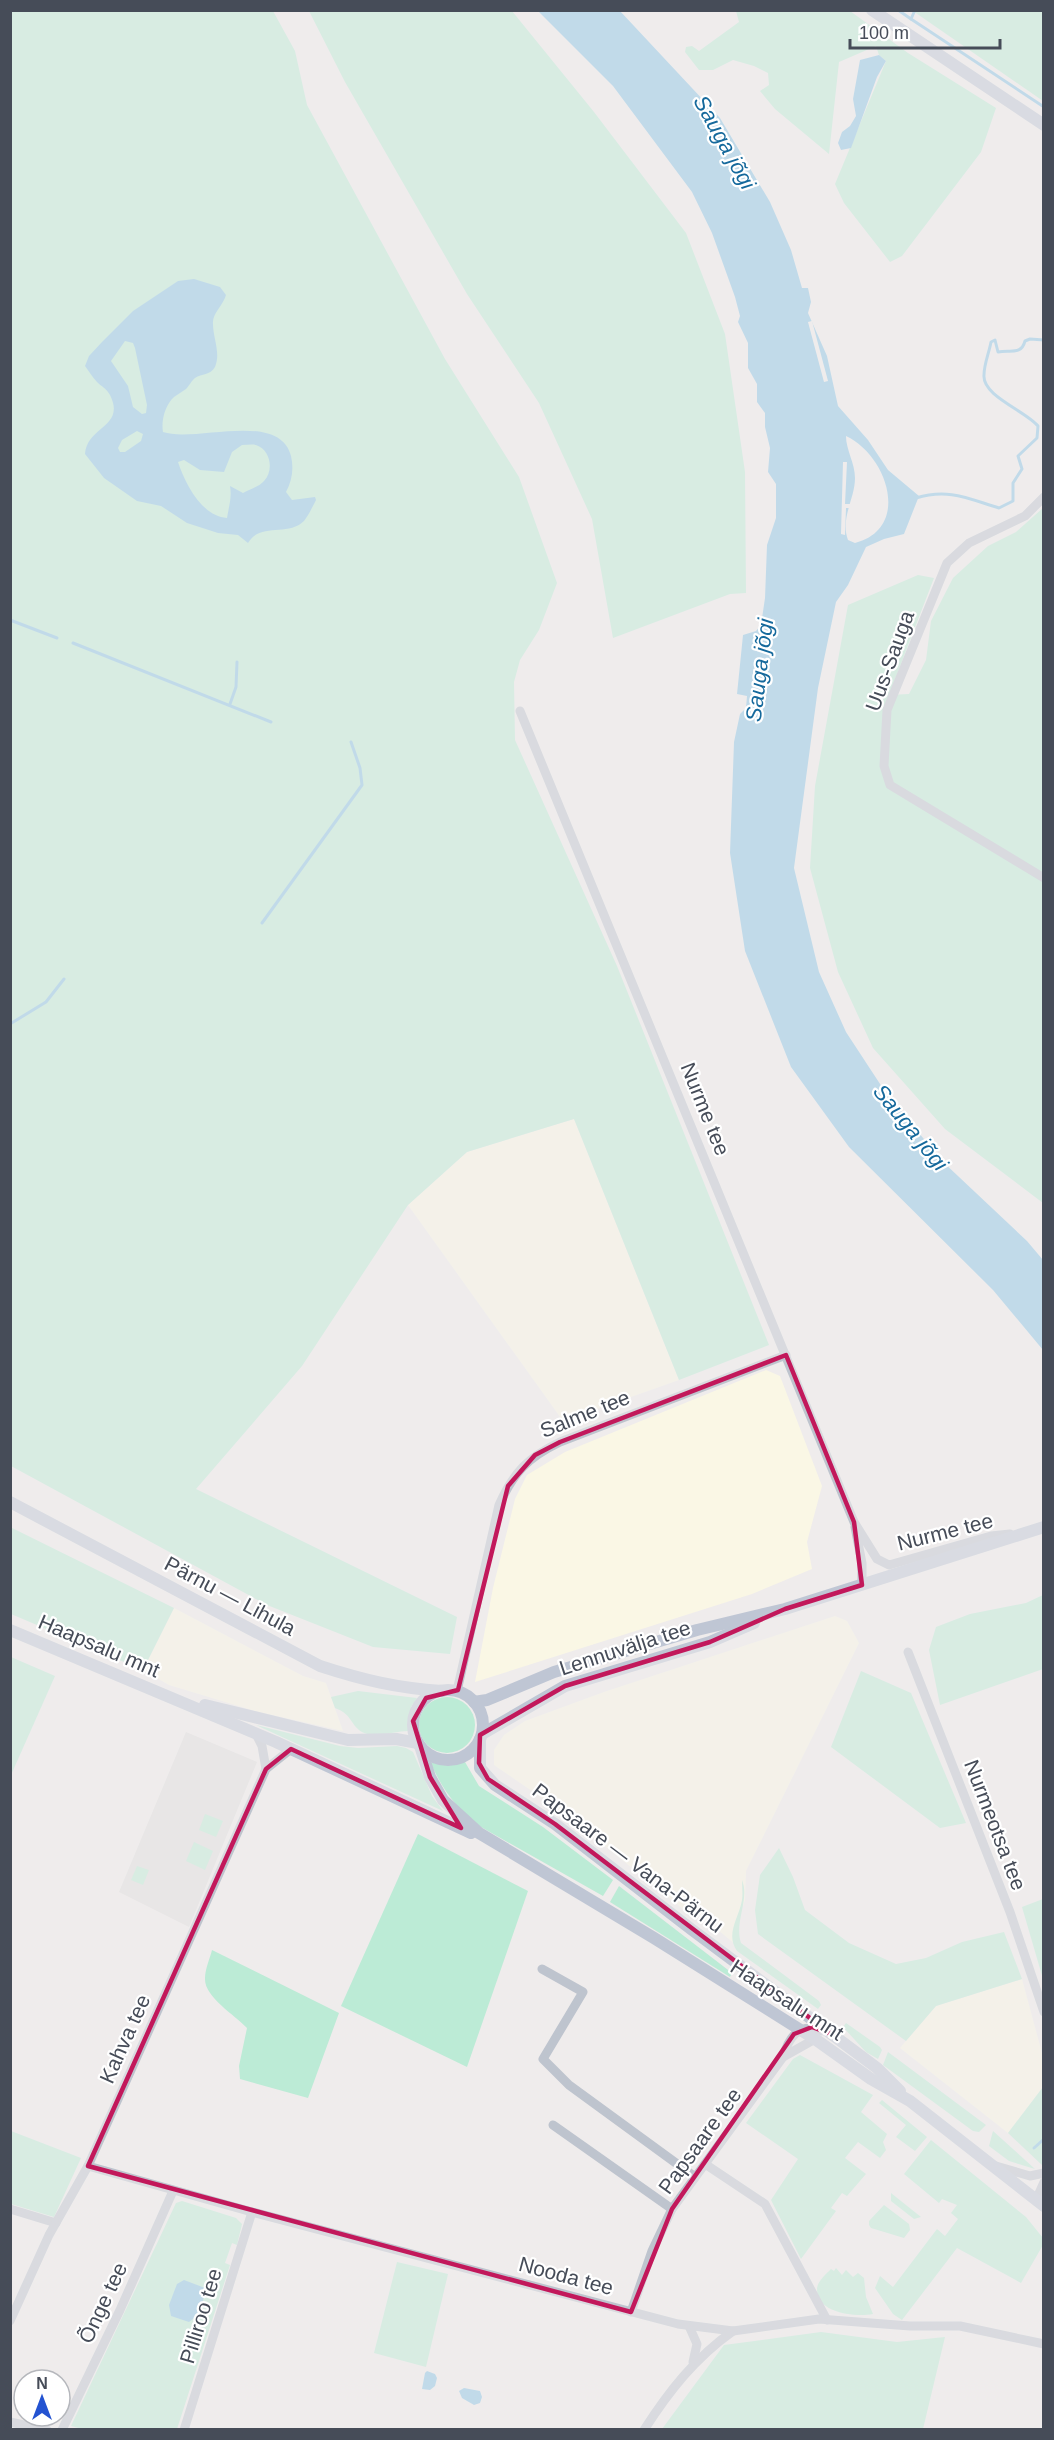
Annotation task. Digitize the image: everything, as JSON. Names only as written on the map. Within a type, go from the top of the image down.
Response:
[{"type":"main road","points":[[872,10],[1044,125]]},
{"type":"main road","name":"Pärnu — Lihula","points":[[10,1502],[320,1666],[366,1681],[410,1689],[442,1690]]},
{"type":"main road","name":"Lennuvälja tee","points":[[474,1702],[497,1696],[554,1672],[616,1653],[785,1609],[1044,1527]]},
{"type":"main road","name":"Lennuvälja tee","points":[[481,1737],[565,1686],[710,1642],[785,1609]]},
{"type":"main road","name":"Haapsalu mnt","points":[[10,1630],[173,1698]]},
{"type":"main road","points":[[173,1698],[348,1740],[396,1739],[419,1744],[433,1756],[452,1760],[468,1753],[481,1737],[482,1719],[474,1702],[457,1691],[442,1690],[426,1698],[417,1708],[413,1728],[419,1744],[430,1776],[443,1800],[463,1820],[497,1845]]},
{"type":"main road","points":[[173,1698],[291,1749],[497,1845]]},
{"type":"main road","name":"Papsaare — Vana-Pärnu","points":[[481,1737],[479,1763],[488,1779],[555,1824],[865,2059],[910,2101]]},
{"type":"main road","name":"Haapsalu mnt","points":[[497,1845],[654,1938],[814,2039],[871,2079],[910,2101],[1040,2203]]},
{"type":"street","name":"Uus-Sauga","points":[[1044,497],[1025,516],[969,543],[946,563],[887,710],[884,766],[890,785],[1044,878]]},
{"type":"street","name":"Nurme tee","points":[[520,711],[854,1522],[877,1559],[890,1565],[991,1536],[1024,1533]]},
{"type":"street","name":"Salme tee","points":[[457,1691],[499,1505],[520,1467],[535,1455],[560,1442],[786,1355]]},
{"type":"street","name":"Nurme tee","points":[[854,1522],[862,1563],[862,1585]]},
{"type":"street","name":"Nurme tee","points":[[874,1581],[877,1559]]},
{"type":"street","name":"Nurmeotsa tee","points":[[908,1652],[1010,1912],[1044,2012]]},
{"type":"street","points":[[256,1734],[262,1746],[266,1769]]},
{"type":"street","name":"Kahva tee","points":[[10,2320],[56,2223],[88,2166],[266,1769],[291,1749]]},
{"type":"street","points":[[542,1969],[583,1992],[543,2059],[569,2085],[695,2177]]},
{"type":"street","points":[[800,2031],[812,2027],[831,2034]]},
{"type":"street","name":"Papsaare tee","points":[[631,2312],[652,2251],[672,2209],[783,2057],[794,2034],[800,2031]]},
{"type":"street","points":[[783,2057],[814,2039]]},
{"type":"street","points":[[553,2125],[672,2209]]},
{"type":"street","points":[[705,2163],[765,2204],[827,2320]]},
{"type":"street","points":[[993,2165],[1030,2176],[1044,2174]]},
{"type":"street","name":"Nooda tee","points":[[88,2166],[173,2191],[689,2326],[733,2331],[819,2319],[910,2326],[960,2326],[1044,2344]]},
{"type":"street","points":[[1040,2203],[1044,2182]]},
{"type":"street","name":"Õnge tee","points":[[62,2430],[120,2310],[173,2191]]},
{"type":"street","points":[[10,2210],[56,2223]]},
{"type":"street","name":"Pilliroo tee","points":[[184,2430],[252,2212]]},
{"type":"street","points":[[689,2326],[697,2344],[692,2364]]},
{"type":"street","points":[[644,2430],[692,2364],[709,2348],[733,2331]]},
{"type":"street","points":[[10,2422],[47,2430]]},
{"type":"highlighted area","points":[[786,1355],[854,1522],[862,1585],[785,1609],[710,1642],[565,1686],[480,1735],[479,1763],[488,1779],[555,1824],[831,2034],[812,2027],[794,2034],[672,2209],[631,2312],[88,2166],[266,1769],[291,1749],[461,1828],[430,1777],[413,1721],[426,1698],[458,1690],[508,1486],[535,1455],[560,1442]]},
{"type":"shaded area","points":[[574,1119],[679,1380],[563,1421],[408,1205],[467,1152]]},
{"type":"shaded area","points":[[766,1370],[780,1376],[822,1486],[807,1542],[812,1569],[752,1594],[475,1682],[493,1588],[515,1499],[527,1475],[565,1452]]},
{"type":"shaded area","points":[[174,1608],[303,1676],[326,1683],[343,1731],[255,1711],[169,1685],[143,1670]]},
{"type":"shaded area","points":[[835,1616],[847,1621],[859,1643],[746,1871],[745,1900],[736,1927],[735,1944],[701,1916],[689,1914],[564,1813],[494,1765],[494,1750],[504,1735],[525,1721],[604,1692]]},
{"type":"shaded area","points":[[186,1732],[257,1762],[189,1927],[119,1892]]},
{"type":"shaded area","points":[[1022,1979],[1043,2057],[1043,2087],[1008,2133],[900,2048],[936,2006]]},
{"type":"green space","points":[[10,11],[273,11],[295,51],[307,105],[445,359],[519,477],[557,583],[539,630],[520,660],[514,682],[515,740],[617,966],[769,1345],[679,1380],[574,1119],[467,1152],[408,1205],[302,1366],[196,1489],[457,1617],[450,1654],[373,1647],[267,1605],[11,1466]]},
{"type":"green space","points":[[309,11],[512,11],[594,112],[686,233],[725,334],[745,472],[746,593],[730,594],[613,638],[592,519],[539,403],[467,294],[345,82]]},
{"type":"green space","points":[[736,11],[850,11],[908,53],[996,108],[981,152],[902,256],[890,262],[844,203],[835,184],[886,61],[879,55],[876,46],[839,62],[829,154],[775,109],[760,91],[769,85],[768,73],[733,60],[713,70],[699,70],[685,52],[686,47],[692,46],[699,51],[739,22]]},
{"type":"green space","points":[[913,11],[1043,11],[1043,101]]},
{"type":"green space","points":[[1043,508],[1043,1203],[945,1129],[873,1048],[838,972],[810,868],[815,786],[848,605],[918,575],[934,578],[889,695],[909,694],[926,660],[931,621],[953,578],[988,546],[1016,532]]},
{"type":"green space","points":[[10,1527],[174,1608],[143,1670],[11,1614]]},
{"type":"green space","points":[[1043,1595],[1043,1669],[940,1705],[929,1650],[936,1627],[970,1614],[1026,1603]]},
{"type":"green space","points":[[11,1657],[55,1676],[11,1775]]},
{"type":"green space","points":[[861,1671],[911,1693],[966,1823],[940,1828],[831,1747]]},
{"type":"green space","points":[[358,1691],[417,1698],[411,1707],[408,1731],[376,1735],[359,1730],[347,1715],[335,1708],[331,1697]]},
{"type":"green space","points":[[447,1697],[458,1699],[467,1705],[473,1714],[475,1725],[473,1736],[467,1745],[458,1751],[447,1753],[436,1751],[427,1745],[421,1736],[419,1725],[421,1714],[427,1705],[436,1699]]},
{"type":"green space","points":[[256,1725],[340,1746],[406,1748],[413,1752],[432,1796],[443,1811]]},
{"type":"green space","points":[[430,1762],[442,1765],[465,1762],[479,1786],[543,1827],[613,1880],[603,1896],[481,1827],[451,1798]]},
{"type":"green space","points":[[205,1814],[223,1821],[216,1837],[199,1830]]},
{"type":"green space","points":[[418,1834],[528,1891],[467,2067],[341,2006]]},
{"type":"green space","points":[[194,1842],[213,1851],[205,1870],[186,1861]]},
{"type":"green space","points":[[779,1848],[805,1910],[849,1943],[896,1964],[926,1958],[962,1942],[1004,1932],[1022,1979],[936,2006],[906,2041],[758,1934],[755,1910],[760,1875]]},
{"type":"green space","points":[[137,1866],[149,1870],[143,1885],[131,1880]]},
{"type":"green space","points":[[742,1880],[744,1895],[739,1927],[741,1943],[819,2001],[821,2005],[818,2009],[737,1951],[732,1938],[742,1900]]},
{"type":"green space","points":[[619,1886],[732,1973],[730,1977],[610,1902]]},
{"type":"green space","points":[[1043,1899],[1043,1979],[1022,1907]]},
{"type":"green space","points":[[212,1950],[339,2013],[308,2098],[240,2079],[239,2066],[247,2028],[209,1992],[205,1978]]},
{"type":"green space","points":[[846,2023],[880,2047],[882,2050],[878,2059],[866,2052],[843,2027]]},
{"type":"green space","points":[[888,2052],[986,2125],[979,2132],[973,2131],[883,2065]]},
{"type":"green space","points":[[800,2055],[873,2095],[861,2112],[887,2134],[883,2142],[886,2150],[880,2158],[858,2142],[845,2158],[866,2174],[847,2196],[842,2193],[831,2208],[836,2211],[801,2259],[771,2200],[798,2159],[746,2123],[793,2059]]},
{"type":"green space","points":[[1043,2087],[1044,2166],[1008,2133]]},
{"type":"green space","points":[[882,2100],[927,2137],[915,2151],[896,2137],[906,2125],[879,2103]]},
{"type":"green space","points":[[11,2131],[81,2158],[54,2217],[11,2204]]},
{"type":"green space","points":[[993,2131],[1035,2169],[1009,2161],[989,2146]]},
{"type":"green space","points":[[931,2140],[1026,2217],[1043,2238],[1043,2245],[1021,2283],[957,2248],[902,2320],[893,2314],[875,2288],[880,2276],[893,2287],[937,2229],[945,2236],[958,2219],[951,2213],[957,2205],[942,2199],[939,2203],[904,2174]]},
{"type":"green space","points":[[891,2193],[921,2217],[914,2219],[891,2201]]},
{"type":"green space","points":[[182,2201],[236,2218],[242,2224],[237,2245],[232,2243],[225,2263],[230,2265],[177,2429],[86,2430],[72,2426],[72,2424],[176,2203]]},
{"type":"green space","points":[[884,2205],[909,2224],[910,2230],[904,2238],[871,2228],[869,2225],[869,2221]]},
{"type":"green space","points":[[397,2262],[448,2274],[426,2367],[374,2353]]},
{"type":"green space","points":[[836,2268],[842,2275],[846,2270],[853,2277],[858,2273],[864,2278],[866,2297],[873,2314],[848,2314],[830,2309],[823,2304],[817,2286],[831,2269],[834,2271]]},
{"type":"green space","points":[[821,2332],[897,2342],[945,2337],[923,2429],[662,2429],[724,2345]]},
{"type":"water","name":"Sauga jõgi","points":[[538,11],[620,11],[720,118],[770,202],[791,250],[802,288],[808,288],[811,302],[808,313],[827,356],[838,406],[868,440],[888,470],[919,496],[904,534],[866,547],[848,585],[836,602],[818,688],[794,868],[819,972],[846,1032],[884,1090],[941,1160],[1027,1241],[1043,1260],[1043,1350],[993,1290],[849,1147],[791,1067],[745,951],[730,853],[734,742],[740,714],[746,708],[747,696],[737,694],[743,635],[756,631],[761,625],[765,598],[767,545],[776,518],[776,484],[768,472],[770,448],[765,427],[765,413],[757,402],[757,384],[748,368],[748,343],[738,322],[740,316],[735,297],[712,233],[692,192],[613,86]],"holes":[[[846,436],[860,445],[873,459],[882,474],[887,491],[888,508],[883,523],[873,535],[855,543],[848,540],[846,532],[855,478]]]},
{"type":"water","points":[[879,55],[886,61],[877,77],[851,148],[841,150],[838,143],[842,132],[850,126],[856,116],[853,99],[860,60]]},
{"type":"water","points":[[194,279],[220,287],[226,295],[213,320],[217,356],[215,367],[211,372],[195,378],[186,389],[171,400],[164,413],[163,432],[195,434],[254,431],[270,434],[283,442],[291,456],[292,466],[291,479],[286,492],[292,500],[315,497],[316,500],[306,519],[297,526],[260,533],[248,543],[238,535],[218,533],[187,523],[161,506],[137,501],[104,478],[85,454],[92,437],[110,420],[114,406],[109,393],[95,380],[85,366],[89,356],[133,311],[178,281]],"holes":[[[125,341],[133,343],[135,348],[147,405],[146,413],[142,414],[133,407],[128,386],[111,361]],[[137,431],[143,434],[141,441],[125,452],[120,452],[118,448],[122,440]],[[242,445],[256,445],[265,451],[270,467],[267,477],[254,488],[243,493],[230,486],[227,518],[218,516],[202,505],[195,497],[178,462],[184,460],[200,470],[224,472],[232,452]]]},
{"type":"water","points":[[184,2280],[205,2288],[201,2307],[189,2322],[171,2316],[169,2305],[177,2284]]},
{"type":"water","points":[[427,2371],[435,2374],[437,2378],[435,2386],[430,2390],[422,2389]]},
{"type":"water","points":[[464,2388],[480,2391],[482,2397],[480,2403],[474,2405],[462,2398],[459,2391]]},
{"type":"pier","points":[[812,321],[828,381],[824,382],[808,322]]},
{"type":"pier","points":[[843,462],[847,462],[845,504],[852,504],[851,508],[846,508],[845,535],[841,534]]},
{"type":"waterway","points":[[898,10],[911,19]]},
{"type":"waterway","points":[[915,10],[911,19],[1044,107]]},
{"type":"waterway","points":[[916,498],[949,494],[999,508],[1013,501],[1013,483],[1022,469],[1018,456],[1037,438],[1038,426],[990,390],[985,383],[985,367],[991,342],[995,340],[998,352],[1021,349],[1025,341],[1030,339],[1044,340]]},
{"type":"waterway","points":[[10,620],[57,638]]},
{"type":"waterway","points":[[73,643],[271,722]]},
{"type":"waterway","points":[[230,704],[236,687],[237,662]]},
{"type":"waterway","points":[[262,923],[362,785],[360,768],[351,742]]},
{"type":"waterway","points":[[10,1024],[46,1002],[64,979]]},
{"type":"waterway","points":[[1034,2148],[1044,2139]]}]
